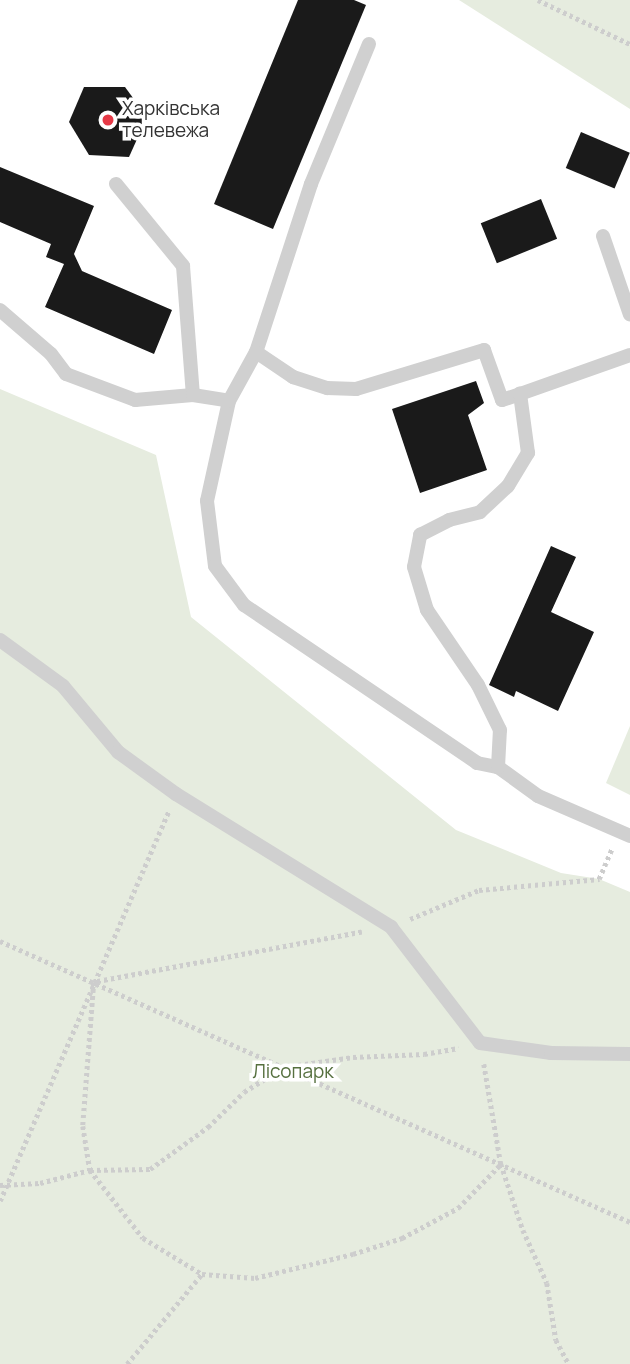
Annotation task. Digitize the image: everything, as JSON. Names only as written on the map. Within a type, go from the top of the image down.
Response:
[{"type":"lane","points":[[369,44],[311,184],[256,352],[229,401],[206,501],[215,566],[244,606],[477,763],[498,767],[538,796],[630,836]]},
{"type":"lane","points":[[116,184],[183,266],[193,395]]},
{"type":"lane","points":[[603,236],[630,315]]},
{"type":"lane","points":[[0,310],[37,341],[66,374],[135,400],[193,395],[229,401]]},
{"type":"lane","points":[[256,352],[293,377],[327,388],[356,389],[484,350],[502,400],[630,355]]},
{"type":"lane","points":[[498,767],[500,730],[478,685],[427,610],[414,567],[420,535],[449,520],[480,512],[508,486],[528,453],[520,394]]},
{"type":"lane","points":[[0,640],[63,686],[118,752],[176,794],[391,927],[480,1043],[551,1053],[630,1054]]},
{"type":"path","points":[[538,0],[630,44]]},
{"type":"path","points":[[0,1201],[176,794]]},
{"type":"path","points":[[94,982],[391,927],[479,890],[599,879]]},
{"type":"path","points":[[0,941],[630,1222]]},
{"type":"path","points":[[94,982],[83,1126],[90,1170],[143,1238],[202,1275],[256,1278],[353,1254],[402,1238],[458,1208],[501,1164]]},
{"type":"path","points":[[0,1185],[8,1182],[40,1182],[90,1170],[150,1168],[208,1126],[244,1092],[284,1067],[353,1057],[424,1054],[480,1043],[501,1164],[523,1230],[547,1283],[556,1340],[569,1364]]},
{"type":"path","points":[[127,1364],[202,1275]]},
{"type":"green space","points":[[459,0],[630,0],[630,109]]},
{"type":"green space","name":"Лісопарк","points":[[0,389],[156,455],[191,617],[456,830],[561,873],[599,879],[630,892],[630,1364],[0,1364]]},
{"type":"green space","points":[[630,726],[630,795],[606,783]]},
{"type":"building","points":[[298,0],[354,0],[366,5],[273,229],[214,204]]},
{"type":"building","name":"Харківська телевежа","points":[[84,87],[125,87],[147,117],[129,157],[89,155],[69,122]]},
{"type":"building","points":[[581,132],[630,153],[615,189],[566,168]]},
{"type":"building","points":[[0,167],[94,206],[74,254],[82,271],[172,310],[154,354],[45,307],[64,264],[46,257],[51,244],[0,222]]},
{"type":"building","points":[[541,199],[557,239],[497,263],[481,223]]},
{"type":"building","points":[[476,381],[484,403],[468,415],[487,470],[420,493],[392,409]]},
{"type":"building","points":[[551,546],[576,557],[551,612],[594,632],[558,711],[516,691],[514,697],[489,685]]},
{"type":"place","name":"Харківська телевежа","points":[[108,120]]}]
